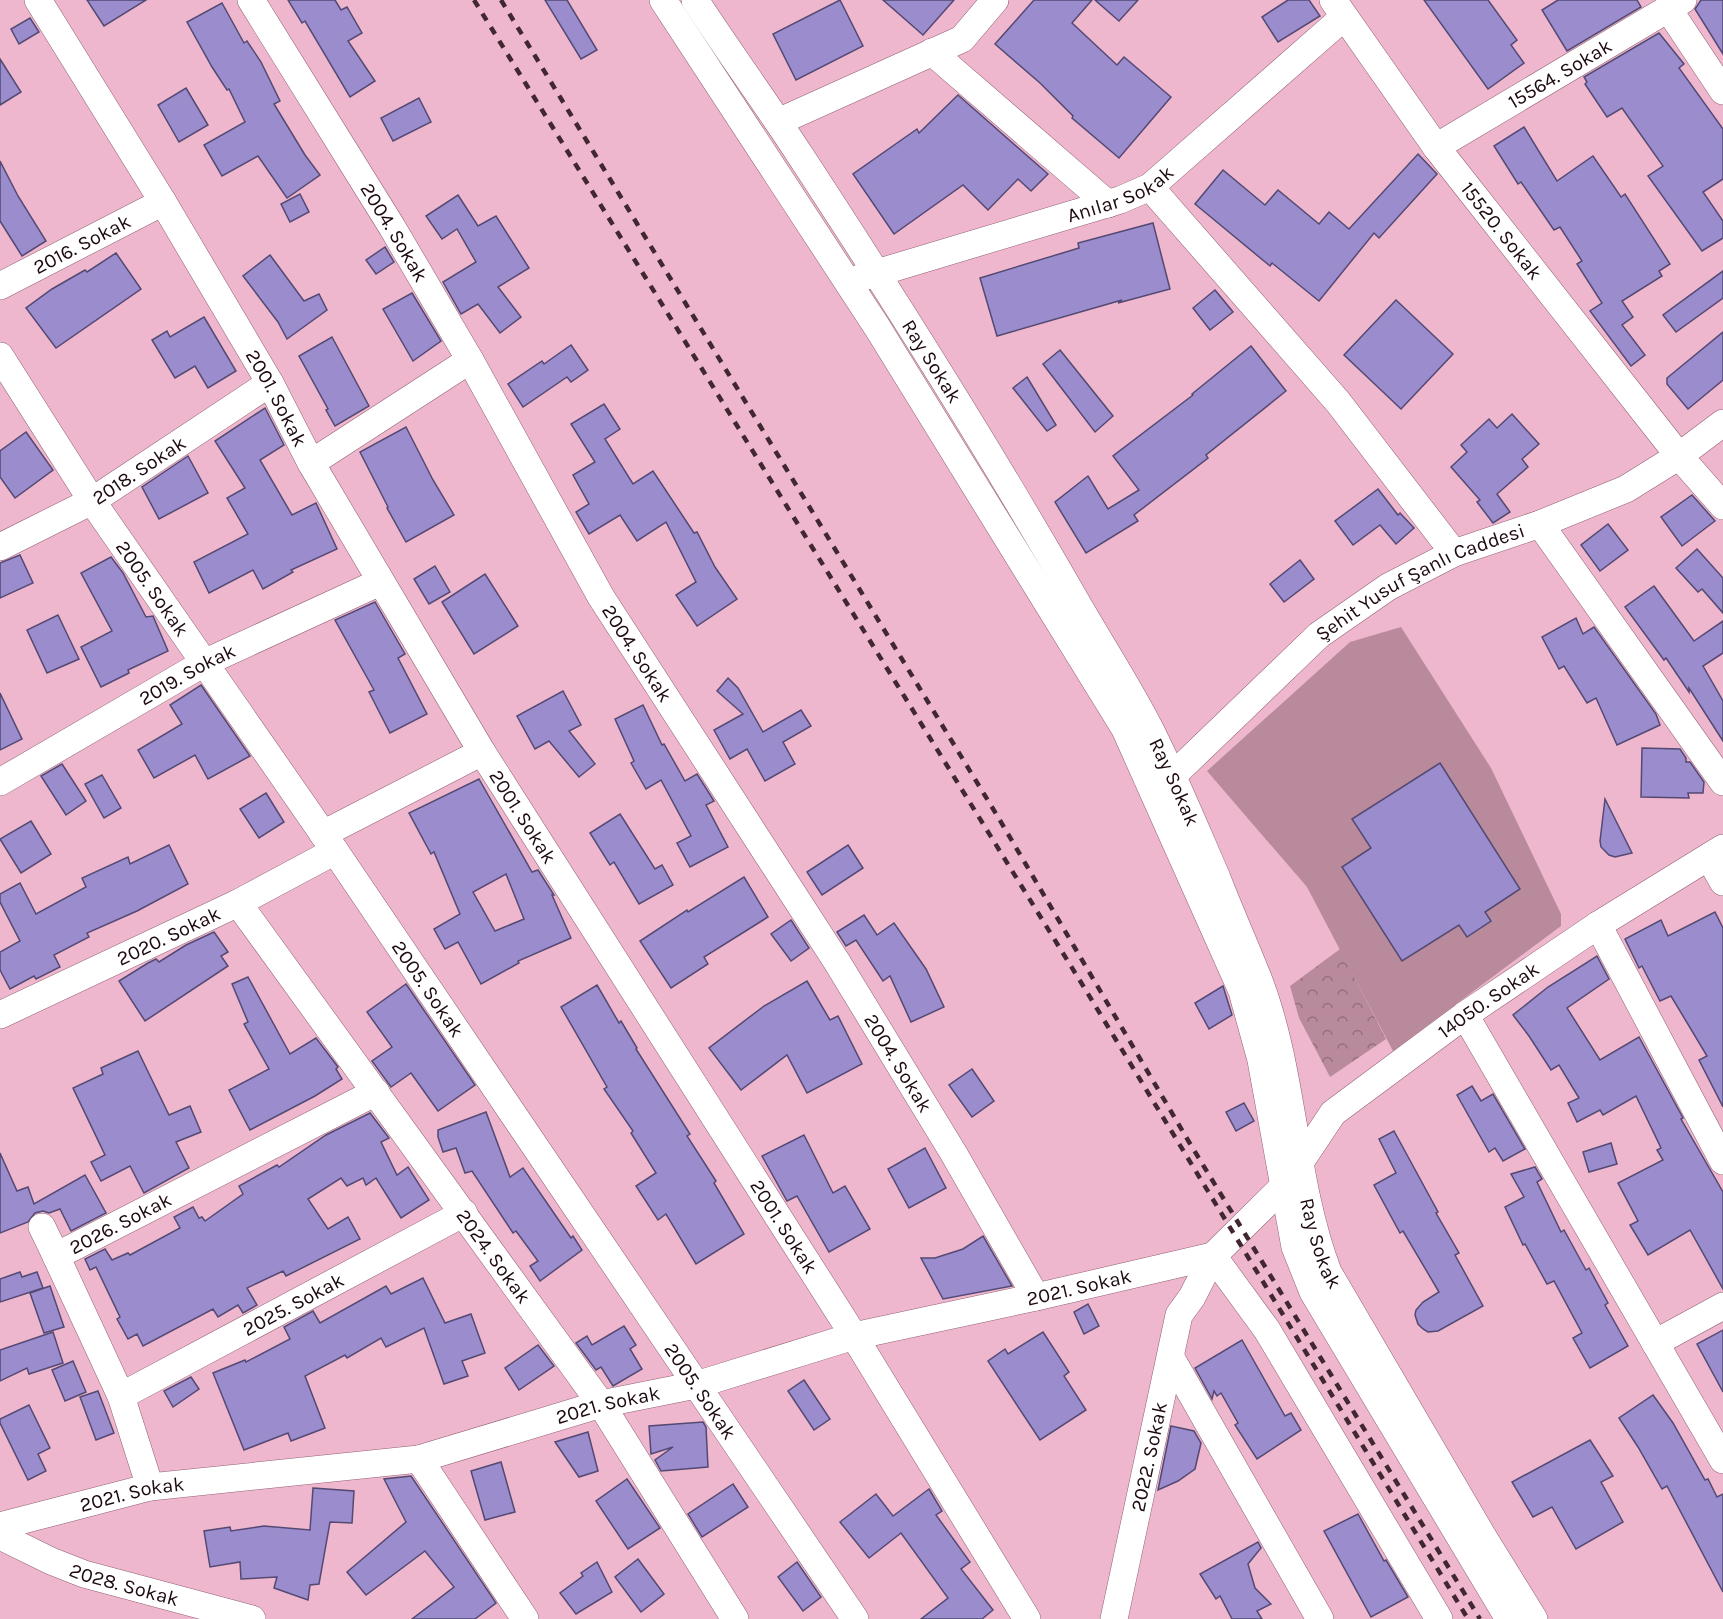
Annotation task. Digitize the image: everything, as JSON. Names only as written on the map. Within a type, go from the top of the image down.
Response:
[{"type":"street","name":"2001. Sokak","points":[[38,0],[163,202],[270,383],[311,463],[482,752],[854,1336],[1027,1619]]},
{"type":"street","name":"2004. Sokak","points":[[251,0],[392,227],[470,360],[601,597],[837,962],[954,1154],[1036,1297]]},
{"type":"street","points":[[663,0],[847,281],[1125,729],[1164,784],[1242,991],[1261,1060],[1295,1247],[1313,1292],[1509,1619]]},
{"type":"street","name":"Ray Sokak","points":[[695,0],[876,273],[1035,529],[1150,729],[1164,784],[1259,980],[1266,1001],[1283,1062],[1300,1161],[1320,1250],[1328,1272],[1476,1525],[1534,1619]]},
{"type":"street","points":[[778,122],[962,39],[994,0]]},
{"type":"street","name":"Anılar Sokak","points":[[847,281],[1108,204],[1150,187],[1337,5]]},
{"type":"street","name":"15520. Sokak","points":[[1337,5],[1436,147],[1679,456],[1723,506]]},
{"type":"street","points":[[1676,5],[1723,91]]},
{"type":"street","name":"15564. Sokak","points":[[1436,147],[1676,5]]},
{"type":"street","points":[[932,52],[1108,204]]},
{"type":"street","points":[[1150,187],[1338,402],[1454,553]]},
{"type":"street","name":"2016. Sokak","points":[[0,286],[163,202]]},
{"type":"street","name":"2005. Sokak","points":[[0,356],[92,501],[329,843],[855,1619]]},
{"type":"street","points":[[311,463],[470,360]]},
{"type":"street","name":"2018. Sokak","points":[[0,547],[92,501],[270,383]]},
{"type":"street","name":"Şehit Yusuf Şanlı Caddesi","points":[[1164,784],[1319,635],[1388,587],[1454,553],[1540,524],[1626,489],[1679,456],[1723,423]]},
{"type":"street","points":[[1540,524],[1723,782]]},
{"type":"street","name":"2019. Sokak","points":[[0,782],[204,663],[380,582]]},
{"type":"street","name":"2020. Sokak","points":[[0,1016],[238,903],[329,843],[482,752]]},
{"type":"street","points":[[1716,853],[1723,882]]},
{"type":"street","name":"14050. Sokak","points":[[1213,1256],[1285,1185],[1333,1113],[1465,1016],[1598,925],[1716,853]]},
{"type":"street","name":"2024. Sokak","points":[[238,903],[601,1404],[735,1619]]},
{"type":"street","points":[[1598,925],[1723,1161]]},
{"type":"street","points":[[1465,1016],[1723,1461]]},
{"type":"street","name":"2026. Sokak","points":[[150,1486],[121,1396],[56,1256],[376,1092]]},
{"type":"street","name":"2025. Sokak","points":[[121,1396],[464,1213]]},
{"type":"street","points":[[42,1227],[56,1256]]},
{"type":"street","points":[[1213,1256],[1267,1330],[1439,1619]]},
{"type":"street","name":"2021. Sokak","points":[[2,1525],[150,1486],[419,1459],[601,1404],[696,1385],[854,1336],[1213,1256]]},
{"type":"street","name":"2022. Sokak","points":[[1115,1618],[1179,1315],[1192,1297],[1213,1256]]},
{"type":"street","points":[[1655,1343],[1723,1306]]},
{"type":"street","points":[[1171,1358],[1320,1619]]},
{"type":"street","points":[[419,1459],[525,1619]]},
{"type":"street","name":"2028. Sokak","points":[[2,1525],[51,1561],[84,1574],[252,1619]]},
{"type":"green space","points":[[1401,627],[1491,768],[1561,914],[1561,926],[1393,1051],[1307,887],[1207,771],[1350,642]]},
{"type":"green space","points":[[1340,949],[1386,1039],[1330,1077],[1299,1018],[1290,986]]},
{"type":"building","points":[[87,0],[146,0],[104,26]]},
{"type":"building","points":[[288,0],[335,0],[341,10],[347,7],[362,33],[348,41],[375,81],[350,97],[305,21],[302,23]]},
{"type":"building","points":[[545,0],[567,0],[597,50],[581,59]]},
{"type":"building","points":[[840,0],[863,46],[796,80],[773,34]]},
{"type":"building","points":[[883,0],[954,0],[923,35]]},
{"type":"building","points":[[1034,0],[1092,0],[1072,23],[1117,65],[1124,57],[1171,97],[1119,158],[1072,118],[1073,116],[1040,83],[995,44]]},
{"type":"building","points":[[1095,0],[1138,0],[1119,21]]},
{"type":"building","points":[[1288,0],[1309,0],[1320,16],[1278,42],[1262,17]]},
{"type":"building","points":[[1424,0],[1488,0],[1517,40],[1511,45],[1524,63],[1488,89]]},
{"type":"building","points":[[1558,0],[1637,0],[1641,7],[1567,51],[1542,10]]},
{"type":"building","points":[[1701,0],[1723,0],[1723,54],[1695,9]]},
{"type":"building","points":[[222,3],[244,43],[247,41],[261,62],[280,101],[274,104],[320,175],[287,198],[258,156],[222,176],[204,145],[245,122],[229,89],[227,90],[212,67],[187,22]]},
{"type":"building","points":[[30,18],[39,32],[19,44],[11,29]]},
{"type":"building","points":[[1659,33],[1684,64],[1679,68],[1723,129],[1723,179],[1703,192],[1723,221],[1723,238],[1702,251],[1648,176],[1663,166],[1622,108],[1607,117],[1585,84],[1587,82],[1584,77]]},
{"type":"building","points":[[0,59],[21,92],[0,105]]},
{"type":"building","points":[[186,88],[208,125],[179,142],[158,105]]},
{"type":"building","points":[[958,95],[1048,174],[1031,191],[1018,179],[988,210],[963,185],[894,234],[853,174],[917,129],[919,133]]},
{"type":"building","points":[[419,98],[431,122],[393,141],[381,118]]},
{"type":"building","points":[[1524,127],[1557,181],[1593,156],[1621,197],[1625,194],[1670,264],[1659,271],[1662,276],[1622,301],[1633,317],[1622,325],[1645,355],[1631,366],[1590,311],[1602,303],[1577,264],[1582,261],[1560,227],[1554,230],[1521,182],[1518,184],[1494,146]]},
{"type":"building","points":[[1418,154],[1437,174],[1379,238],[1374,233],[1319,301],[1272,263],[1270,266],[1195,204],[1223,170],[1265,205],[1278,190],[1319,224],[1329,212],[1349,229]]},
{"type":"building","points":[[0,161],[18,196],[46,241],[22,256],[0,221]]},
{"type":"building","points":[[300,194],[309,212],[290,222],[281,204]]},
{"type":"building","points":[[458,195],[478,226],[496,216],[529,268],[498,287],[521,317],[500,333],[478,304],[461,314],[443,282],[476,262],[457,229],[442,239],[426,216]]},
{"type":"building","points":[[1153,223],[1170,289],[1118,303],[1122,300],[997,336],[980,278],[1079,248],[1078,243]]},
{"type":"building","points":[[385,247],[394,262],[376,274],[366,260]]},
{"type":"building","points":[[116,253],[141,289],[56,348],[26,308],[52,289],[85,270],[87,272]]},
{"type":"building","points":[[270,255],[304,301],[319,294],[327,310],[287,339],[278,322],[243,276]]},
{"type":"building","points":[[1723,271],[1723,298],[1676,332],[1663,315]]},
{"type":"building","points":[[1215,290],[1233,312],[1210,330],[1193,308]]},
{"type":"building","points":[[412,293],[441,341],[413,361],[383,309]]},
{"type":"building","points":[[1396,300],[1453,354],[1401,409],[1344,355]]},
{"type":"building","points":[[204,317],[236,371],[208,388],[195,366],[175,378],[152,340],[167,331],[170,337]]},
{"type":"building","points":[[1723,332],[1723,380],[1688,409],[1667,384],[1667,378]]},
{"type":"building","points":[[332,337],[369,406],[335,426],[299,356]]},
{"type":"building","points":[[571,345],[588,370],[571,382],[567,377],[523,407],[508,384],[542,361],[544,364]]},
{"type":"building","points":[[1251,346],[1286,391],[1206,455],[1208,458],[1134,515],[1138,521],[1086,553],[1055,502],[1088,476],[1108,509],[1139,490],[1113,456],[1193,395]]},
{"type":"building","points":[[1060,350],[1113,416],[1095,432],[1043,364]]},
{"type":"building","points":[[1027,377],[1056,425],[1047,431],[1013,388]]},
{"type":"building","points":[[604,404],[620,429],[605,439],[633,484],[653,471],[694,533],[697,532],[715,567],[737,599],[697,626],[676,595],[696,582],[666,522],[637,541],[620,515],[589,534],[576,512],[589,504],[573,475],[595,462],[571,424]]},
{"type":"building","points":[[265,408],[284,445],[260,460],[292,515],[316,503],[337,549],[291,570],[293,572],[263,589],[253,570],[209,593],[194,562],[248,534],[227,498],[245,488],[215,441]]},
{"type":"building","points":[[1512,414],[1539,444],[1522,459],[1528,467],[1497,494],[1510,512],[1493,523],[1477,502],[1480,500],[1451,467],[1467,452],[1461,445],[1489,419],[1497,428]]},
{"type":"building","points":[[406,427],[454,515],[406,542],[360,452]]},
{"type":"building","points":[[26,432],[53,470],[15,498],[0,477],[0,451]]},
{"type":"building","points":[[188,456],[208,493],[159,519],[142,487]]},
{"type":"building","points":[[1378,489],[1398,515],[1400,513],[1414,528],[1396,544],[1380,525],[1353,545],[1335,521]]},
{"type":"building","points":[[1692,495],[1715,521],[1682,546],[1661,517]]},
{"type":"building","points":[[1608,524],[1628,550],[1600,571],[1581,545]]},
{"type":"building","points":[[1697,549],[1723,578],[1723,613],[1702,589],[1698,592],[1676,568]]},
{"type":"building","points":[[20,555],[33,583],[0,598],[0,563]]},
{"type":"building","points":[[111,557],[123,573],[146,617],[153,616],[168,651],[128,670],[129,673],[101,687],[81,647],[112,631],[81,573]]},
{"type":"building","points":[[1300,560],[1314,579],[1284,602],[1270,584]]},
{"type":"building","points":[[435,566],[450,592],[429,604],[414,579]]},
{"type":"building","points":[[485,574],[518,626],[474,654],[442,602]]},
{"type":"building","points":[[1654,586],[1694,641],[1723,621],[1723,653],[1703,666],[1723,701],[1723,741],[1689,688],[1689,692],[1666,658],[1664,660],[1625,607]]},
{"type":"building","points":[[375,602],[405,654],[398,658],[427,714],[390,733],[369,692],[374,690],[335,620]]},
{"type":"building","points":[[58,615],[79,659],[47,673],[27,630]]},
{"type":"building","points":[[1576,618],[1583,634],[1594,627],[1656,714],[1660,725],[1617,745],[1596,698],[1587,703],[1564,666],[1559,669],[1542,637]]},
{"type":"building","points":[[728,678],[738,688],[763,732],[801,710],[811,726],[783,742],[795,764],[765,781],[747,749],[730,759],[714,730],[743,714],[717,691]]},
{"type":"building","points":[[201,685],[250,756],[208,779],[195,755],[154,778],[138,750],[182,724],[170,705]]},
{"type":"building","points":[[563,691],[581,725],[569,731],[595,764],[579,777],[549,741],[535,749],[517,716]]},
{"type":"building","points":[[0,693],[22,739],[0,750]]},
{"type":"building","points":[[643,705],[662,745],[664,744],[685,781],[697,774],[714,801],[706,805],[728,847],[690,867],[677,843],[691,836],[661,780],[646,789],[631,763],[634,761],[615,719]]},
{"type":"building","points":[[1642,748],[1680,749],[1686,762],[1690,762],[1704,782],[1703,793],[1688,793],[1689,798],[1641,797]]},
{"type":"building","points":[[1440,763],[1520,889],[1485,912],[1491,921],[1467,937],[1459,925],[1402,961],[1342,867],[1371,848],[1352,819]]},
{"type":"building","points":[[62,764],[86,801],[66,815],[41,776]]},
{"type":"building","points":[[102,775],[121,808],[104,818],[85,784]]},
{"type":"building","points":[[479,779],[532,872],[538,870],[554,895],[552,895],[571,938],[518,961],[519,963],[481,984],[458,942],[445,949],[434,929],[460,914],[434,852],[431,854],[409,813]],"holes":[[[506,874],[524,919],[495,931],[473,892]]]},
{"type":"building","points":[[266,793],[284,822],[259,838],[240,809]]},
{"type":"building","points":[[1605,799],[1632,853],[1615,857],[1609,855],[1601,847]]},
{"type":"building","points":[[620,814],[655,869],[662,865],[673,885],[639,904],[614,862],[610,865],[590,833]]},
{"type":"building","points":[[31,821],[51,854],[21,873],[0,839]]},
{"type":"building","points":[[169,845],[188,884],[137,911],[87,933],[89,937],[54,955],[60,967],[36,979],[34,976],[10,989],[0,970],[0,952],[20,941],[0,902],[0,894],[20,883],[36,914],[86,887],[82,878],[128,857],[130,864]]},
{"type":"building","points":[[848,845],[863,868],[822,895],[807,872]]},
{"type":"building","points":[[744,877],[768,917],[704,957],[708,964],[671,988],[640,941]]},
{"type":"building","points":[[1715,912],[1723,928],[1723,1107],[1699,1060],[1707,1056],[1671,996],[1660,1001],[1642,966],[1639,968],[1625,939],[1661,920],[1668,936]]},
{"type":"building","points":[[864,915],[877,935],[894,923],[926,969],[944,1007],[911,1022],[890,976],[883,981],[856,940],[846,946],[837,932]]},
{"type":"building","points":[[791,920],[809,948],[791,961],[771,934]]},
{"type":"building","points":[[214,932],[228,952],[221,956],[228,966],[145,1021],[119,981],[148,963],[156,959],[159,962],[186,945]]},
{"type":"building","points":[[1597,956],[1609,979],[1567,1008],[1600,1060],[1639,1037],[1683,1118],[1681,1119],[1723,1192],[1723,1289],[1690,1230],[1648,1255],[1630,1225],[1638,1221],[1618,1183],[1663,1160],[1657,1150],[1661,1148],[1636,1096],[1603,1115],[1600,1110],[1577,1122],[1568,1103],[1579,1098],[1559,1065],[1551,1070],[1513,1015],[1548,987]]},
{"type":"building","points":[[248,977],[290,1054],[316,1038],[338,1067],[336,1069],[342,1079],[250,1130],[229,1090],[269,1069],[244,1024],[248,1022],[232,984]]},
{"type":"building","points":[[807,981],[830,1020],[838,1016],[862,1064],[807,1093],[787,1055],[741,1090],[709,1048],[764,1006]]},
{"type":"building","points":[[406,984],[475,1085],[438,1111],[411,1073],[391,1087],[372,1061],[392,1047],[367,1012]]},
{"type":"building","points":[[597,985],[690,1134],[687,1136],[716,1181],[714,1183],[744,1234],[696,1264],[666,1214],[658,1220],[636,1186],[656,1173],[631,1133],[633,1131],[604,1089],[607,1087],[561,1007]]},
{"type":"building","points":[[1223,986],[1232,1015],[1209,1029],[1195,1003]]},
{"type":"building","points":[[138,1051],[169,1115],[190,1106],[201,1132],[176,1142],[189,1168],[144,1193],[130,1166],[101,1181],[91,1162],[105,1155],[73,1088],[103,1074],[101,1068]]},
{"type":"building","points":[[972,1069],[994,1101],[972,1117],[949,1085]]},
{"type":"building","points":[[1472,1086],[1481,1101],[1493,1094],[1525,1149],[1503,1161],[1495,1148],[1489,1152],[1457,1095]]},
{"type":"building","points":[[1244,1103],[1254,1121],[1236,1131],[1226,1112]]},
{"type":"building","points":[[486,1112],[510,1177],[523,1168],[571,1238],[573,1236],[582,1250],[540,1281],[530,1266],[538,1261],[516,1231],[513,1233],[472,1171],[465,1173],[456,1148],[443,1152],[438,1137],[438,1130]]},
{"type":"building","points":[[370,1113],[389,1138],[381,1142],[397,1175],[408,1167],[429,1200],[401,1218],[376,1178],[366,1185],[363,1178],[347,1186],[341,1178],[308,1199],[328,1229],[348,1217],[360,1239],[286,1276],[283,1271],[247,1288],[257,1305],[243,1313],[238,1305],[218,1317],[213,1309],[143,1346],[137,1334],[128,1339],[117,1319],[120,1317],[96,1267],[90,1270],[85,1259],[105,1249],[112,1260],[128,1253],[130,1255],[180,1228],[174,1217],[193,1207],[199,1218],[202,1217],[205,1221],[243,1194],[239,1186],[277,1165],[279,1167],[326,1135]]},
{"type":"building","points":[[1394,1131],[1459,1253],[1455,1255],[1483,1306],[1438,1331],[1428,1332],[1423,1329],[1418,1324],[1415,1315],[1423,1302],[1439,1292],[1403,1231],[1400,1233],[1374,1185],[1396,1173],[1379,1139]]},
{"type":"building","points":[[804,1135],[833,1193],[845,1186],[870,1229],[829,1252],[797,1196],[787,1201],[762,1156]]},
{"type":"building","points":[[1611,1143],[1617,1164],[1589,1172],[1583,1152]]},
{"type":"building","points":[[925,1148],[946,1188],[909,1208],[888,1169]]},
{"type":"building","points":[[0,1153],[17,1191],[28,1187],[34,1204],[85,1175],[106,1213],[71,1231],[60,1209],[49,1213],[43,1211],[35,1213],[28,1222],[0,1233]]},
{"type":"building","points":[[1535,1167],[1542,1179],[1537,1182],[1561,1232],[1564,1230],[1586,1270],[1589,1268],[1608,1303],[1605,1305],[1628,1346],[1590,1368],[1573,1338],[1582,1333],[1554,1281],[1547,1284],[1525,1244],[1523,1245],[1505,1207],[1524,1197],[1511,1174]]},
{"type":"building","points":[[983,1236],[1012,1286],[943,1299],[921,1258],[935,1258],[963,1249]]},
{"type":"building","points":[[20,1272],[22,1277],[37,1272],[43,1288],[0,1302],[0,1279]]},
{"type":"building","points":[[423,1278],[445,1323],[471,1314],[485,1353],[462,1361],[468,1376],[444,1384],[424,1328],[386,1347],[381,1338],[347,1358],[345,1355],[305,1376],[325,1428],[291,1441],[288,1433],[244,1450],[213,1373],[245,1360],[246,1362],[290,1339],[284,1327],[313,1311],[320,1323],[386,1286],[391,1294]]},
{"type":"building","points":[[50,1286],[64,1327],[44,1333],[30,1293]]},
{"type":"building","points":[[1088,1304],[1099,1326],[1084,1334],[1074,1312]]},
{"type":"building","points":[[624,1326],[636,1345],[630,1349],[642,1369],[613,1386],[601,1367],[596,1370],[576,1343],[587,1336],[592,1345]]},
{"type":"building","points":[[1723,1330],[1723,1392],[1697,1344]]},
{"type":"building","points":[[53,1332],[63,1363],[29,1374],[27,1368],[0,1381],[0,1350]]},
{"type":"building","points":[[1043,1332],[1069,1372],[1064,1376],[1086,1410],[1040,1440],[988,1361],[1005,1349],[1008,1354]]},
{"type":"building","points":[[1242,1340],[1285,1416],[1291,1413],[1301,1430],[1257,1459],[1235,1425],[1238,1423],[1221,1393],[1217,1396],[1214,1391],[1212,1399],[1195,1368]]},
{"type":"building","points":[[538,1345],[554,1366],[519,1390],[505,1368]]},
{"type":"building","points":[[73,1361],[86,1392],[65,1401],[52,1370]]},
{"type":"building","points":[[191,1377],[199,1389],[173,1407],[164,1391]]},
{"type":"building","points":[[804,1380],[830,1419],[814,1430],[788,1391]]},
{"type":"building","points":[[98,1391],[114,1433],[96,1440],[80,1397]]},
{"type":"building","points":[[1653,1395],[1673,1423],[1717,1497],[1723,1494],[1723,1592],[1667,1486],[1662,1489],[1619,1418]]},
{"type":"building","points":[[29,1405],[50,1448],[38,1454],[46,1471],[28,1480],[0,1419]]},
{"type":"building","points":[[703,1422],[706,1427],[708,1467],[661,1471],[655,1460],[673,1447],[651,1454],[649,1426]]},
{"type":"building","points":[[1171,1426],[1194,1431],[1201,1443],[1195,1469],[1178,1481],[1158,1490]]},
{"type":"building","points":[[588,1432],[598,1471],[579,1477],[555,1442]]},
{"type":"building","points":[[1590,1440],[1613,1476],[1601,1482],[1623,1522],[1576,1549],[1552,1507],[1533,1517],[1512,1482]]},
{"type":"building","points":[[501,1462],[515,1512],[485,1520],[471,1471]]},
{"type":"building","points":[[411,1476],[496,1603],[475,1619],[412,1619],[454,1587],[425,1551],[366,1595],[347,1572],[406,1522],[384,1479]]},
{"type":"building","points":[[627,1479],[660,1528],[628,1549],[596,1501]]},
{"type":"building","points":[[733,1484],[748,1507],[702,1537],[688,1514]]},
{"type":"building","points":[[313,1488],[354,1491],[352,1523],[330,1522],[319,1584],[310,1585],[308,1600],[274,1588],[277,1577],[241,1579],[240,1562],[210,1567],[204,1531],[230,1527],[231,1531],[264,1526],[310,1530]]},
{"type":"building","points":[[929,1489],[942,1511],[936,1515],[970,1562],[961,1569],[993,1610],[982,1619],[921,1619],[948,1598],[901,1533],[869,1558],[840,1522],[876,1494],[893,1516]]},
{"type":"building","points":[[1358,1514],[1384,1561],[1386,1560],[1408,1597],[1371,1617],[1324,1531]]},
{"type":"building","points":[[1258,1542],[1261,1548],[1248,1564],[1255,1588],[1271,1604],[1257,1611],[1262,1619],[1232,1619],[1220,1596],[1216,1599],[1200,1574]]},
{"type":"building","points":[[638,1559],[664,1594],[641,1612],[615,1577]]},
{"type":"building","points":[[597,1562],[612,1592],[576,1614],[560,1593],[583,1576],[581,1573]]},
{"type":"building","points":[[797,1562],[821,1597],[803,1611],[778,1577]]},
{"type":"railway","points":[[474,0],[1082,984],[1468,1619]]},
{"type":"railway","points":[[501,0],[998,817],[1189,1142],[1480,1619]]}]
